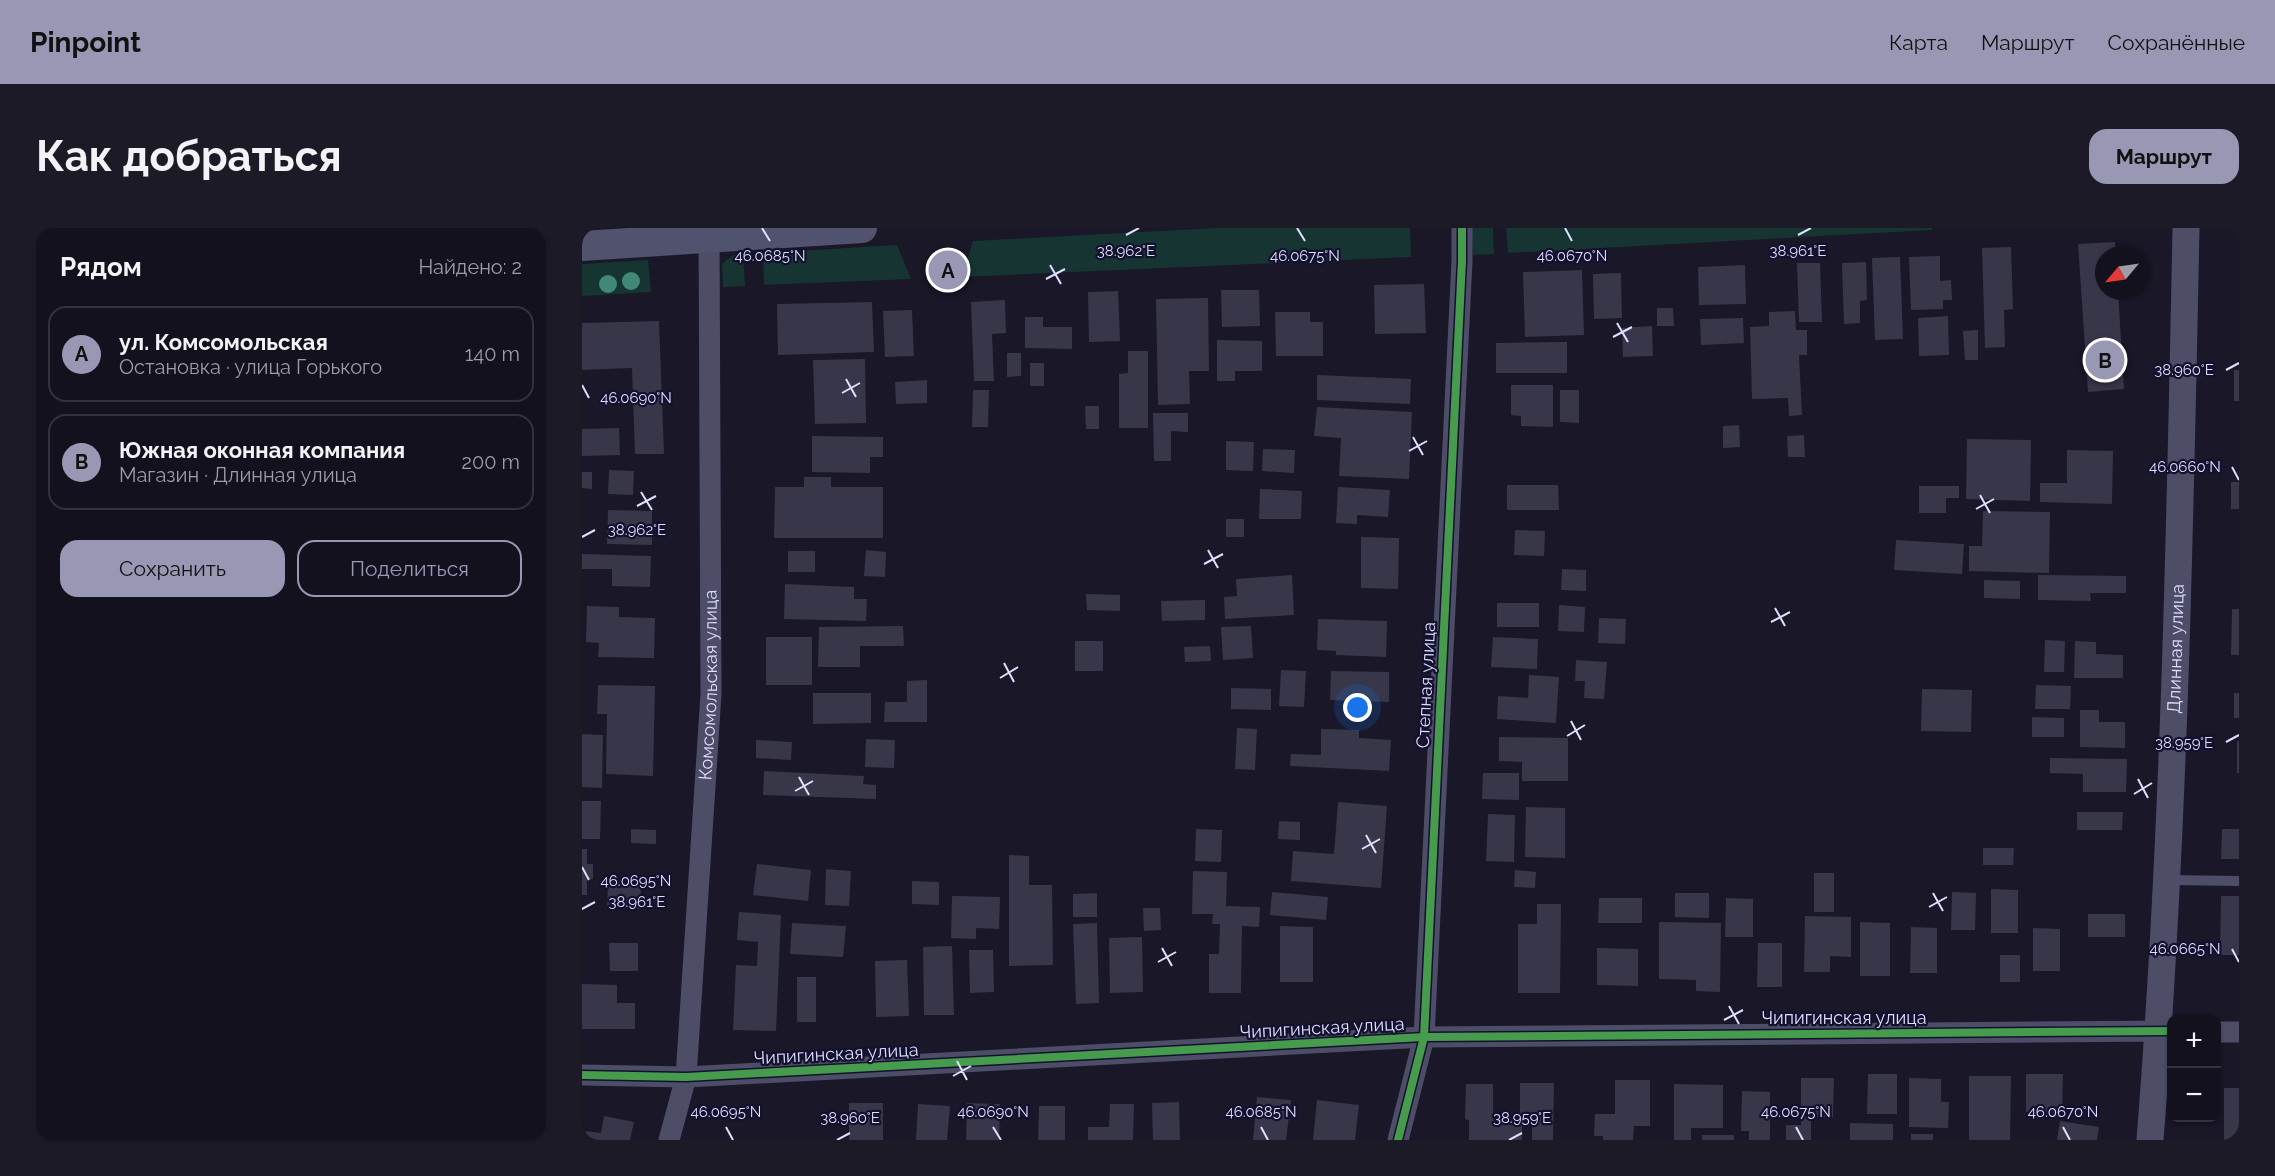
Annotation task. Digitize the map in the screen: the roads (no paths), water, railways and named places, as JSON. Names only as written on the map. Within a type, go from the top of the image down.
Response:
[{"type":"main road","points":[[582,246],[709,233],[862,228]]},
{"type":"street","name":"Степная улица","points":[[1398,1140],[1424,1037],[1462,228]]},
{"type":"street","name":"Длинная улица","points":[[2150,1140],[2165,1031],[2166,880],[2177,643],[2186,228]]},
{"type":"street","name":"Комсомольская улица","points":[[669,1140],[686,1077],[711,694],[709,233]]},
{"type":"street","name":"Чипигинская улица","points":[[582,1075],[686,1077],[1424,1037],[2165,1031]]},
{"type":"street","points":[[2221,1032],[2239,1032]]},
{"type":"lane","points":[[2166,880],[2239,881]]},
{"type":"place","name":"ул. Комсомольская","points":[[948,270]]},
{"type":"place","name":"Южная оконная компания","points":[[2105,360]]}]
